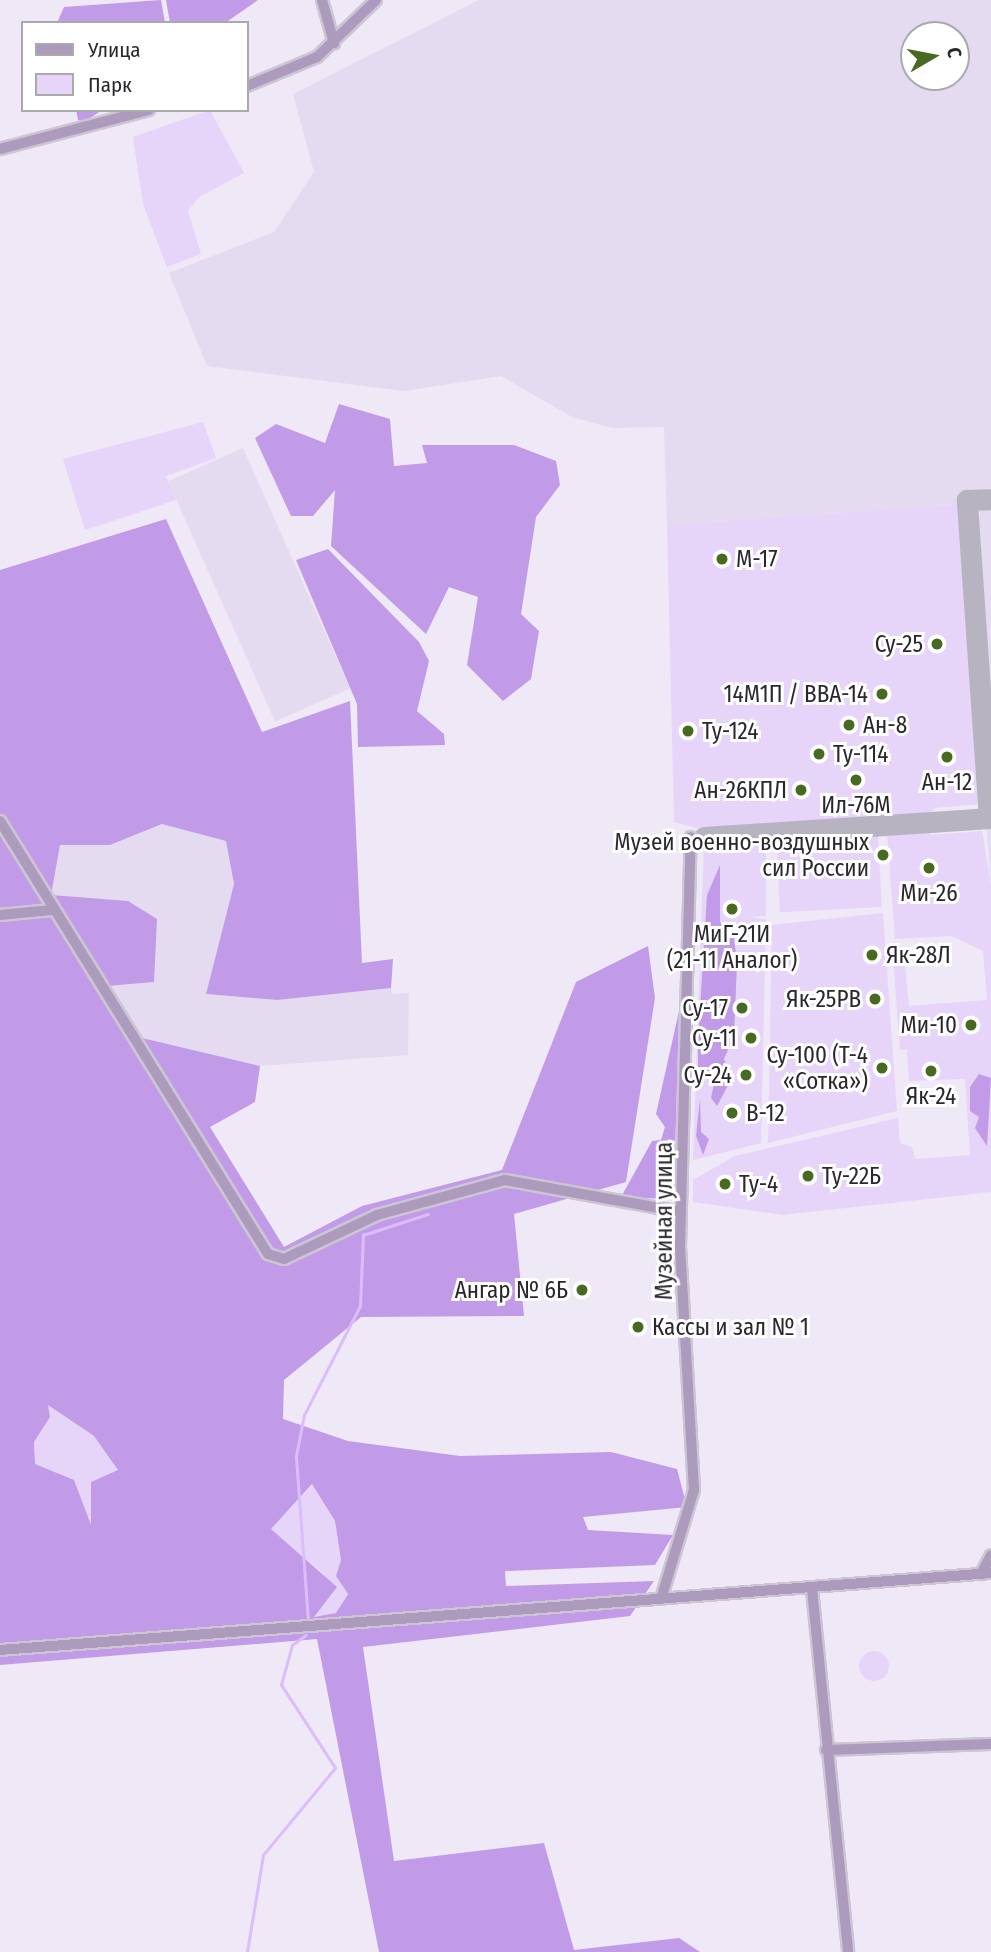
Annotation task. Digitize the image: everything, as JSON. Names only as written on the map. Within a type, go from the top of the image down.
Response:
[{"type":"street","points":[[322,0],[334,43]]},
{"type":"street","points":[[248,86],[300,67],[334,43],[376,0]]},
{"type":"street","points":[[0,149],[141,112]]},
{"type":"street","points":[[0,821],[52,910],[268,1254],[284,1259],[377,1215],[505,1180],[681,1212]]},
{"type":"street","name":"Музейная улица","points":[[661,1599],[694,1490],[681,1212],[691,837]]},
{"type":"street","points":[[0,915],[52,910]]},
{"type":"street","points":[[0,1650],[986,1574],[991,1555]]},
{"type":"street","points":[[812,1589],[848,1952]]},
{"type":"street","points":[[826,1750],[991,1744]]},
{"type":"shaded area","points":[[161,0],[165,21],[58,21],[64,7]]},
{"type":"shaded area","points":[[166,0],[258,0],[228,21],[170,21]]},
{"type":"shaded area","points":[[479,0],[991,0],[991,884],[960,504],[667,525],[664,427],[612,428],[572,417],[501,376],[404,391],[207,366],[169,273],[274,232],[314,172],[293,94]]},
{"type":"shaded area","points":[[76,112],[99,112],[86,121],[78,120]]},
{"type":"shaded area","points":[[339,404],[390,419],[394,466],[427,463],[422,445],[514,445],[556,461],[560,485],[536,517],[521,614],[539,631],[531,679],[503,701],[467,665],[478,597],[449,587],[426,634],[331,546],[335,490],[313,516],[291,516],[255,438],[276,424],[325,443]]},
{"type":"shaded area","points":[[243,448],[350,688],[275,722],[168,481]]},
{"type":"shaded area","points":[[166,519],[262,732],[350,701],[362,963],[393,959],[391,988],[277,1000],[206,994],[234,884],[226,841],[162,824],[110,845],[60,845],[51,895],[128,901],[157,919],[154,982],[107,986],[138,1037],[260,1066],[255,1102],[210,1127],[284,1247],[362,1206],[502,1170],[576,982],[648,946],[655,998],[626,1182],[514,1214],[524,1316],[361,1317],[284,1380],[283,1419],[348,1441],[460,1456],[611,1452],[677,1469],[687,1507],[583,1517],[588,1530],[673,1535],[655,1565],[505,1571],[506,1586],[654,1581],[630,1616],[363,1647],[394,1861],[544,1843],[574,1950],[679,1938],[700,1952],[379,1952],[317,1639],[0,1665],[0,570]],"holes":[[[48,1405],[94,1436],[118,1470],[91,1482],[91,1525],[74,1480],[35,1464],[34,1442],[50,1417]],[[312,1484],[335,1521],[341,1560],[336,1576],[348,1594],[336,1613],[314,1617],[337,1587],[271,1529]]]},
{"type":"shaded area","points":[[328,549],[419,642],[429,661],[417,711],[444,734],[445,745],[358,747],[357,704],[296,560]]},
{"type":"shaded area","points":[[162,824],[227,841],[234,884],[206,994],[277,1000],[391,988],[392,994],[409,993],[408,1055],[260,1066],[138,1037],[51,896],[52,870],[60,845],[110,845]]},
{"type":"shaded area","points":[[720,865],[720,922],[734,938],[737,963],[734,1036],[724,1059],[732,1078],[717,1106],[711,1098],[715,1079],[698,1078],[698,1041],[707,895]]},
{"type":"shaded area","points":[[679,1011],[674,1190],[668,1199],[621,1197],[652,1141],[661,1140],[665,1127],[656,1114]]},
{"type":"shaded area","points":[[979,1074],[991,1078],[987,1146],[975,1128],[979,1117],[970,1111],[970,1087]]},
{"type":"shaded area","points":[[700,1099],[701,1132],[709,1139],[703,1155],[696,1136]]},
{"type":"green space","points":[[211,112],[244,173],[199,197],[188,211],[201,254],[167,267],[143,204],[133,137]]},
{"type":"green space","points":[[203,422],[216,458],[166,476],[176,500],[85,530],[63,459]]},
{"type":"green space","points":[[960,504],[980,804],[935,808],[929,814],[704,830],[674,822],[667,525]]},
{"type":"green space","points":[[929,829],[931,835],[982,831],[991,884],[991,1192],[782,1215],[693,1202],[693,1180],[735,1156],[898,1118],[900,1143],[912,1147],[915,1159],[970,1155],[965,1079],[909,1081],[907,1050],[900,1050],[893,957],[904,957],[909,1006],[987,1000],[983,951],[952,936],[895,939],[887,833]]},
{"type":"green space","points":[[878,834],[882,907],[780,912],[776,839]]},
{"type":"green space","points":[[766,839],[766,916],[747,917],[766,919],[761,1143],[693,1160],[704,844]]},
{"type":"green space","points":[[883,913],[897,1111],[768,1143],[772,925]]},
{"type":"green space","points":[[47,1404],[94,1436],[119,1470],[91,1482],[91,1527],[35,1464],[34,1442],[50,1417]]},
{"type":"green space","points":[[313,1484],[335,1521],[341,1560],[336,1576],[348,1593],[336,1613],[313,1617],[324,1574],[270,1529]]},
{"type":"green space","points":[[874,1651],[885,1655],[889,1666],[885,1677],[874,1681],[863,1677],[859,1666],[863,1655]]},
{"type":"waterway","points":[[308,1621],[296,1456],[304,1415],[360,1306],[363,1235],[428,1214]]},
{"type":"waterway","points":[[247,1952],[263,1855],[335,1768],[281,1685],[292,1645],[306,1635]]},
{"type":"taxiway","points":[[989,818],[967,500],[991,499]]},
{"type":"taxiway","points":[[704,837],[991,818]]},
{"type":"place","name":"М-17","points":[[722,559]]},
{"type":"place","name":"Су-25","points":[[937,644]]},
{"type":"place","name":"14М1П / ВВА-14","points":[[882,694]]},
{"type":"place","name":"Ан-8","points":[[849,725]]},
{"type":"place","name":"Ту-124","points":[[688,731]]},
{"type":"place","name":"Ту-114","points":[[819,754]]},
{"type":"place","name":"Ан-12","points":[[947,757]]},
{"type":"place","name":"Ил-76М","points":[[856,780]]},
{"type":"place","name":"Ан-26КПЛ","points":[[801,790]]},
{"type":"place","name":"Музей военно-воздушных сил России","points":[[883,855]]},
{"type":"place","name":"Ми-26","points":[[929,868]]},
{"type":"place","name":"МиГ-21И (21-11 Аналог)","points":[[732,909]]},
{"type":"place","name":"Як-28Л","points":[[872,955]]},
{"type":"place","name":"Як-25РВ","points":[[875,999]]},
{"type":"place","name":"Су-17","points":[[742,1008]]},
{"type":"place","name":"Ми-10","points":[[971,1025]]},
{"type":"place","name":"Су-11","points":[[751,1038]]},
{"type":"place","name":"Су-100 (Т-4 «Сотка»)","points":[[882,1068]]},
{"type":"place","name":"Як-24","points":[[931,1071]]},
{"type":"place","name":"Су-24","points":[[746,1075]]},
{"type":"place","name":"В-12","points":[[732,1113]]},
{"type":"place","name":"Ту-22Б","points":[[808,1176]]},
{"type":"place","name":"Ту-4","points":[[725,1184]]},
{"type":"place","name":"Ангар № 6Б","points":[[582,1290]]},
{"type":"place","name":"Кассы и зал № 1","points":[[638,1327]]}]
